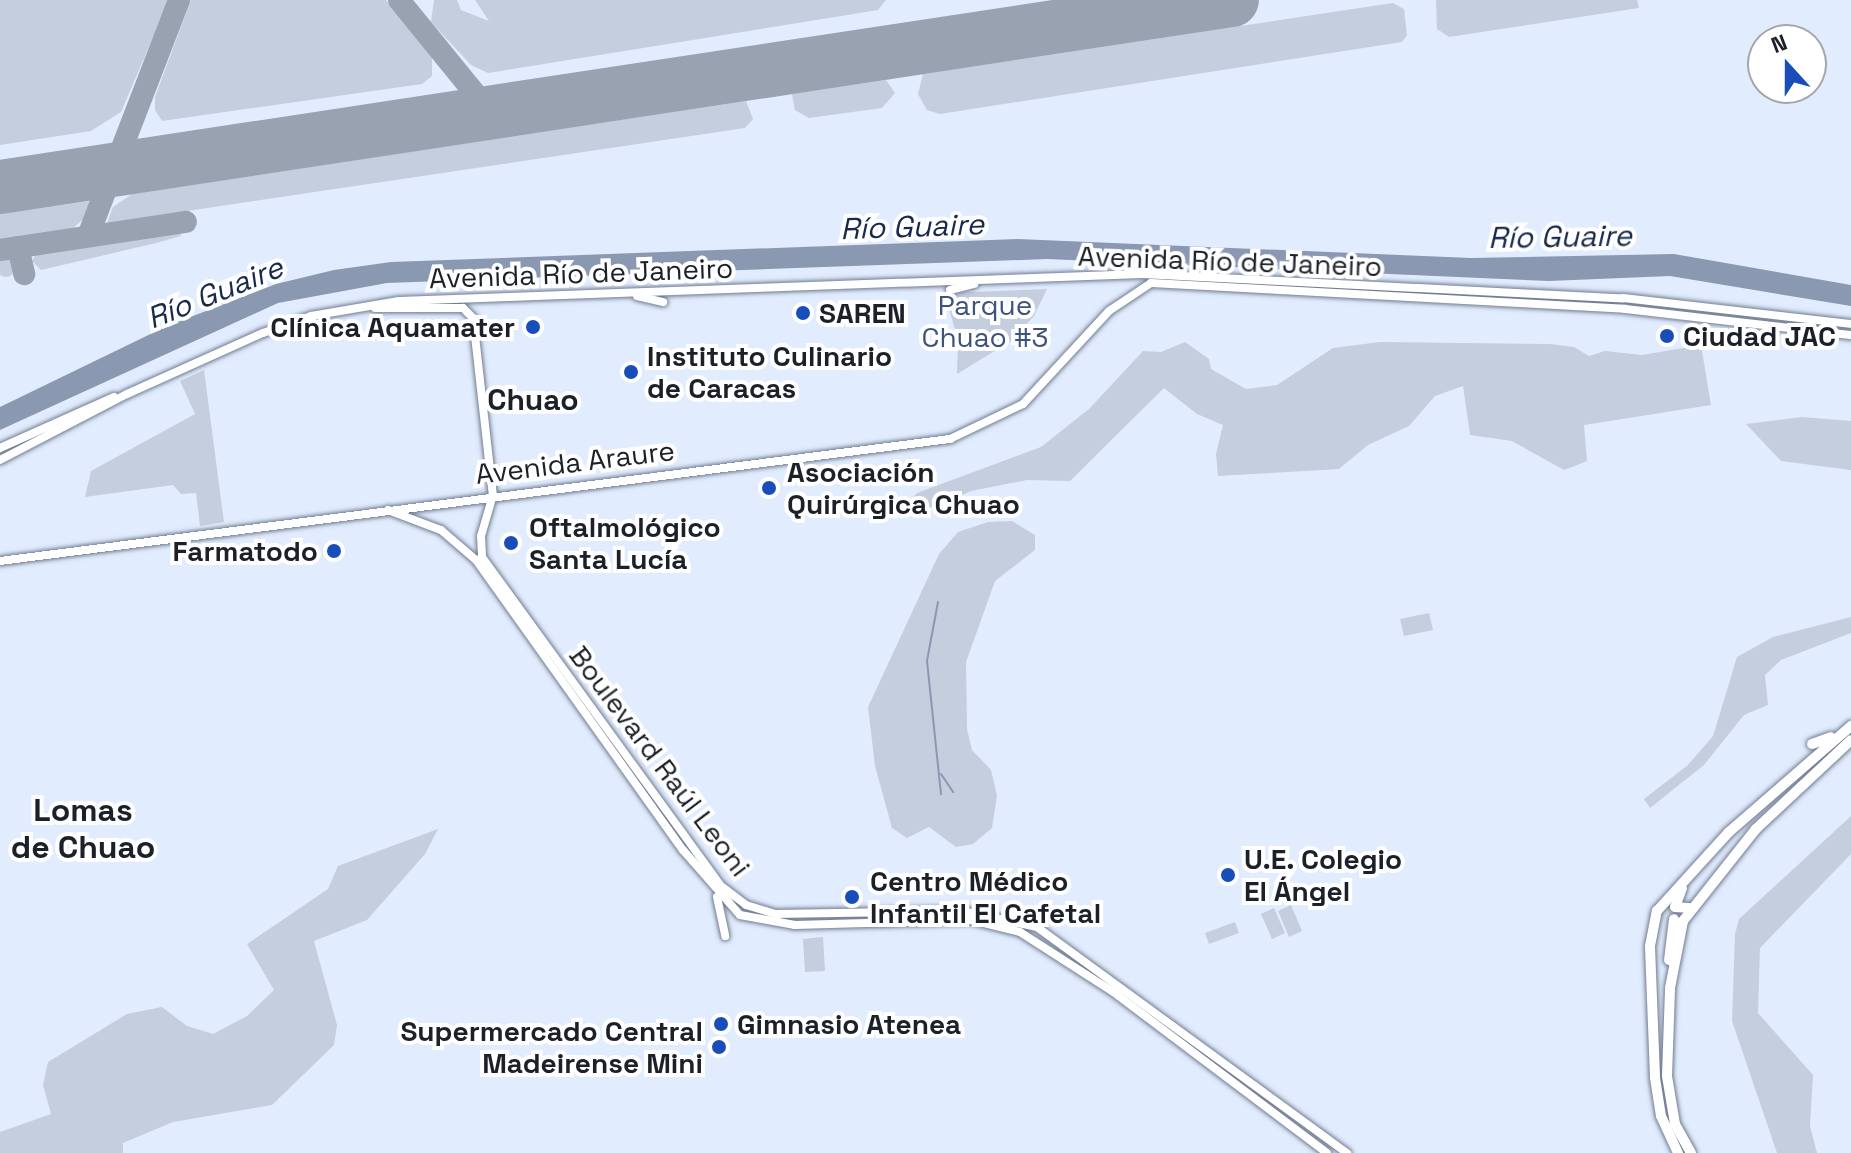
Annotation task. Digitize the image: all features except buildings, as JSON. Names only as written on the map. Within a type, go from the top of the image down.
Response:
[{"type":"main road","points":[[1678,1153],[1657,1090],[1650,939],[1657,911],[1699,864],[1851,726]]},
{"type":"main road","points":[[1812,744],[1840,733]]},
{"type":"main road","points":[[1673,969],[1671,936],[1679,920],[1694,907],[1778,806],[1851,740]]},
{"type":"main road","points":[[1694,907],[1678,909],[1673,901],[1699,864]]},
{"type":"main road","points":[[1657,911],[1679,920]]},
{"type":"main road","points":[[1679,920],[1666,1045],[1669,1101],[1691,1153]]},
{"type":"main road","points":[[1650,939],[1659,927],[1671,936]]},
{"type":"street","name":"Avenida Río de Janeiro","points":[[0,460],[127,394],[263,333],[311,316],[399,301],[1142,274],[1567,294],[1851,324]]},
{"type":"street","points":[[950,290],[999,279]]},
{"type":"street","name":"Avenida Río de Janeiro","points":[[1109,311],[1151,283],[1625,309],[1851,335]]},
{"type":"street","points":[[622,294],[663,302]]},
{"type":"street","name":"Avenida Río de Janeiro","points":[[366,307],[403,312],[463,308],[473,318],[493,495]]},
{"type":"street","name":"Avenida Araure","points":[[0,561],[380,509],[950,439],[993,422],[1030,398],[1109,311]]},
{"type":"street","points":[[0,448],[90,404],[127,394]]},
{"type":"street","name":"Boulevard Raúl Leoni","points":[[493,495],[481,536],[482,557],[699,860],[746,905],[793,916],[962,911],[1037,927],[1347,1153]]},
{"type":"street","name":"Boulevard Raúl Leoni","points":[[380,509],[441,530],[485,572],[715,893],[740,915],[762,922],[972,920],[1035,938],[1327,1153]]},
{"type":"street","points":[[715,893],[725,936]]},
{"type":"green space","points":[[0,0],[169,0],[121,112],[91,131],[0,145]]},
{"type":"green space","points":[[191,0],[386,0],[432,57],[432,76],[422,84],[162,121],[155,110],[155,97]]},
{"type":"green space","points":[[434,0],[457,0],[461,10],[489,21],[475,0],[886,0],[878,10],[488,73],[471,65],[431,22]]},
{"type":"green space","points":[[1436,0],[1637,0],[1639,8],[1449,37],[1437,29]]},
{"type":"green space","points":[[1393,3],[1404,9],[1407,35],[1402,42],[940,114],[927,110],[918,94],[923,74]]},
{"type":"green space","points":[[886,80],[895,93],[882,108],[809,118],[795,110],[792,94]]},
{"type":"green space","points":[[746,101],[753,119],[745,128],[107,223],[113,207],[132,194]]},
{"type":"green space","points":[[91,201],[86,217],[73,228],[0,241],[0,214]]},
{"type":"green space","points":[[180,230],[181,236],[41,270],[32,261],[37,252]]},
{"type":"green space","points":[[6,259],[15,268],[6,277],[-3,268]]},
{"type":"green space","name":"Parque Chuao #3","points":[[1047,289],[1034,316],[1011,341],[957,374],[958,339],[944,293]]},
{"type":"green space","points":[[1185,342],[1209,359],[1211,369],[1246,389],[1277,385],[1333,348],[1380,342],[1550,344],[1574,347],[1589,356],[1605,351],[1642,355],[1701,345],[1711,405],[1584,425],[1587,461],[1564,470],[1512,441],[1470,435],[1463,386],[1435,396],[1409,426],[1368,445],[1339,469],[1218,476],[1216,454],[1223,425],[1197,414],[1164,388],[1070,481],[1027,480],[971,491],[922,512],[896,516],[917,493],[1041,447],[1089,409],[1143,351],[1161,352]]},
{"type":"green space","points":[[204,370],[224,522],[200,526],[196,493],[181,494],[173,485],[85,497],[91,471],[195,414],[180,381]]},
{"type":"green space","points":[[1802,417],[1851,421],[1851,470],[1781,461],[1746,424]]},
{"type":"green space","points":[[1012,521],[1035,535],[1035,550],[995,581],[966,662],[967,729],[972,750],[991,770],[997,796],[992,828],[973,844],[956,847],[929,827],[907,838],[892,828],[875,766],[868,707],[939,554],[958,532],[988,522]]},
{"type":"green space","points":[[1429,613],[1433,630],[1404,636],[1400,619]]},
{"type":"green space","points":[[1851,617],[1851,633],[1781,660],[1765,675],[1768,705],[1744,715],[1704,765],[1650,808],[1644,799],[1688,765],[1713,736],[1737,657],[1773,637]]},
{"type":"green space","points":[[1851,816],[1851,854],[1760,948],[1758,1013],[1813,1075],[1810,1126],[1817,1153],[1777,1153],[1732,1021],[1735,934],[1739,919]]},
{"type":"green space","points":[[438,829],[425,854],[367,920],[314,941],[337,1025],[334,1045],[272,1105],[173,1122],[123,1143],[123,1153],[0,1153],[0,1132],[51,1114],[43,1085],[48,1062],[127,1014],[162,1007],[187,1026],[213,1034],[247,1016],[274,990],[247,944],[328,889],[338,866]]},
{"type":"green space","points":[[1291,905],[1302,931],[1289,937],[1278,911]]},
{"type":"green space","points":[[1274,908],[1285,933],[1272,939],[1261,914]]},
{"type":"green space","points":[[1235,922],[1239,933],[1209,944],[1205,933]]},
{"type":"green space","points":[[823,937],[825,971],[805,972],[803,939]]},
{"type":"shaded area","name":"Río Guaire","points":[[1018,239],[1471,258],[1674,254],[1851,285],[1851,306],[1670,276],[1549,281],[1047,259],[387,283],[278,303],[0,430],[0,407],[167,326],[276,284],[334,270],[391,262]]},
{"type":"waterway","points":[[938,602],[927,661],[941,794]]},
{"type":"waterway","points":[[941,774],[953,792]]},
{"type":"taxiway","points":[[88,236],[179,0]]},
{"type":"taxiway","points":[[399,0],[490,112]]},
{"type":"taxiway","points":[[0,250],[186,222]]},
{"type":"taxiway","points":[[18,247],[24,274]]},
{"type":"runway","points":[[0,187],[1232,0]]},
{"type":"place","name":"SAREN","points":[[803,313]]},
{"type":"place","name":"Clínica Aquamater","points":[[533,327]]},
{"type":"place","name":"Ciudad JAC","points":[[1667,336]]},
{"type":"place","name":"Instituto Culinario de Caracas","points":[[631,372]]},
{"type":"place","name":"Asociación Quirúrgica Chuao","points":[[769,488]]},
{"type":"place","name":"Oftalmológico Santa Lucía","points":[[511,543]]},
{"type":"place","name":"Farmatodo","points":[[334,551]]},
{"type":"place","name":"U.E. Colegio El Ángel","points":[[1228,875]]},
{"type":"place","name":"Centro Médico Infantil El Cafetal","points":[[852,897]]},
{"type":"place","name":"Gimnasio Atenea","points":[[721,1024]]},
{"type":"place","name":"Supermercado Central Madeirense Mini","points":[[719,1047]]},
{"type":"district","name":"Chuao","points":[[533,400]]},
{"type":"district","name":"Lomas de Chuao","points":[[83,830]]}]
